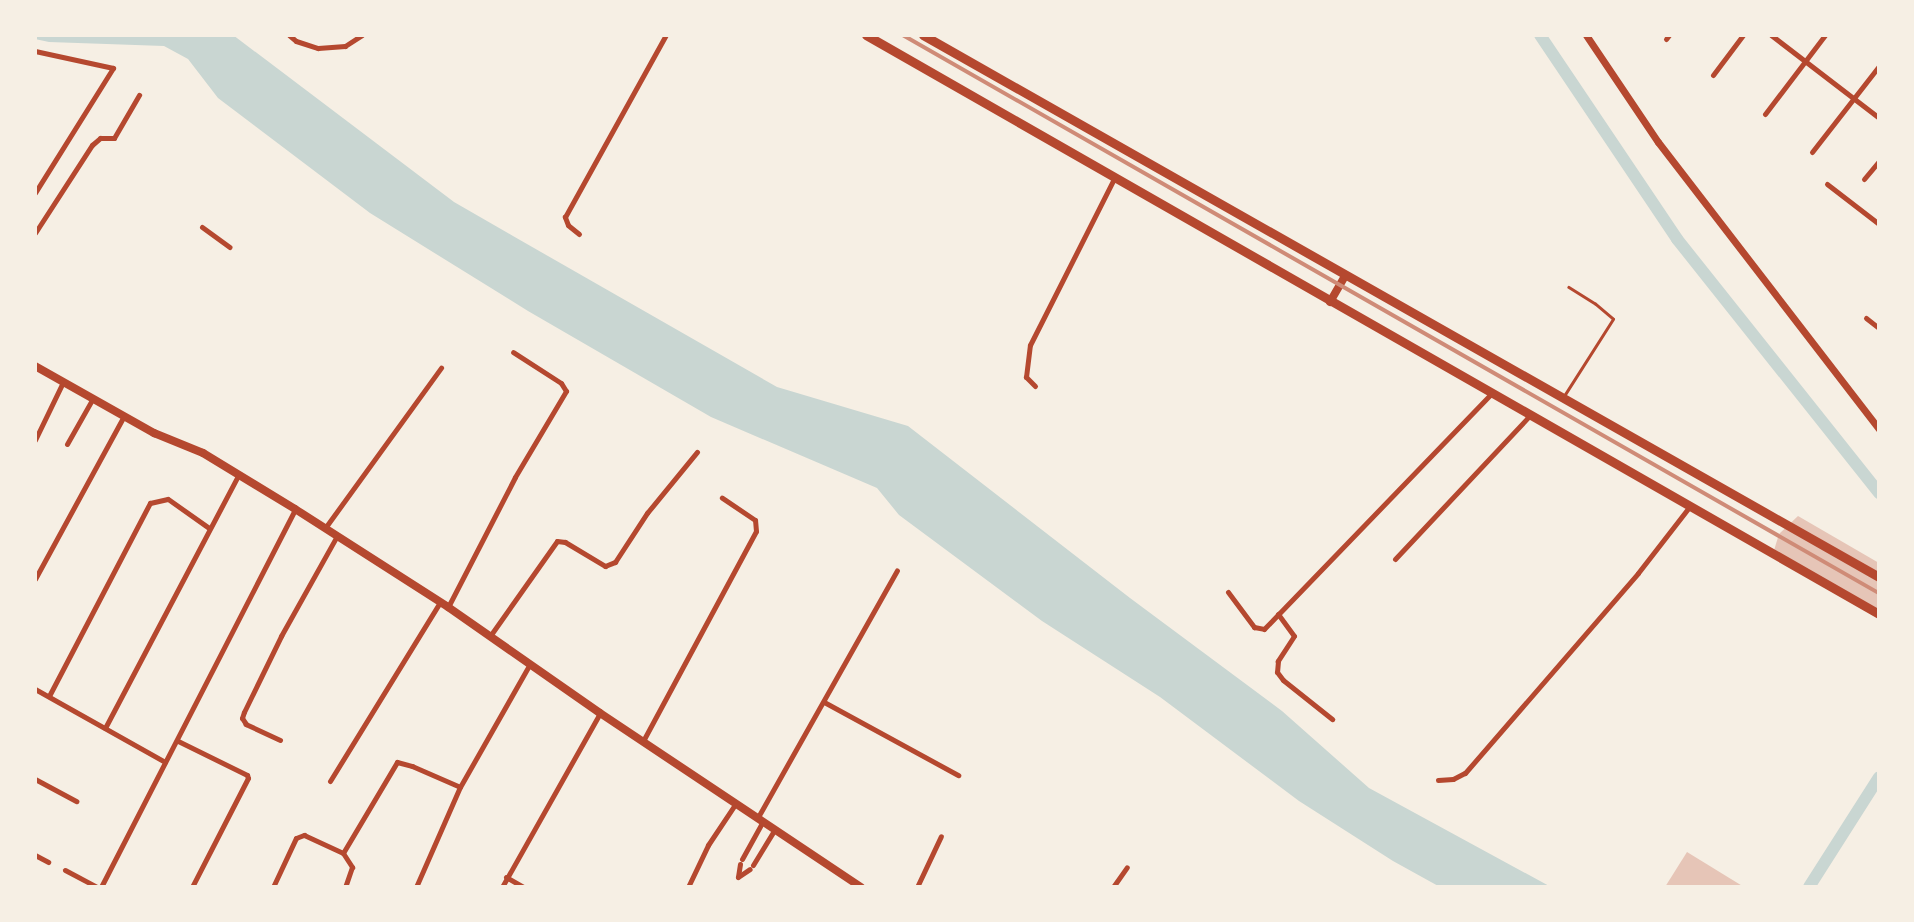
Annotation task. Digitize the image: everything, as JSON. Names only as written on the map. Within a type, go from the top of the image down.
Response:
[{"type":"main road","points":[[866,35],[1879,614]]},
{"type":"main road","points":[[923,35],[1879,577]]},
{"type":"main road","points":[[1330,302],[1345,276]]},
{"type":"main road","points":[[35,366],[154,433],[203,453],[295,509],[448,607],[600,713],[861,887]]},
{"type":"street","points":[[289,35],[296,41],[318,48],[345,46],[362,35]]},
{"type":"street","points":[[579,234],[565,221],[565,217],[666,35]]},
{"type":"street","points":[[1586,35],[1658,142],[1879,429]]},
{"type":"street","points":[[1713,75],[1744,35]]},
{"type":"street","points":[[1771,35],[1879,118]]},
{"type":"street","points":[[1765,114],[1825,35]]},
{"type":"street","points":[[35,51],[113,68],[35,193]]},
{"type":"street","points":[[1812,152],[1879,66]]},
{"type":"street","points":[[35,233],[92,145],[100,138],[114,138],[139,95]]},
{"type":"street","points":[[1864,179],[1879,161]]},
{"type":"street","points":[[1035,386],[1026,377],[1030,345],[1044,312],[1115,177]]},
{"type":"street","points":[[1827,184],[1879,223]]},
{"type":"street","points":[[202,227],[230,247]]},
{"type":"street","points":[[1866,318],[1879,328]]},
{"type":"street","points":[[448,607],[520,468],[566,391],[561,383],[513,352]]},
{"type":"street","points":[[325,528],[441,368]]},
{"type":"street","points":[[35,440],[63,382]]},
{"type":"street","points":[[1227,592],[1254,627],[1264,629],[1492,393]]},
{"type":"street","points":[[67,444],[93,398]]},
{"type":"street","points":[[1395,559],[1530,415]]},
{"type":"street","points":[[35,579],[124,416]]},
{"type":"street","points":[[490,636],[556,541],[565,541],[605,566],[615,562],[647,513],[697,452]]},
{"type":"street","points":[[105,728],[239,474]]},
{"type":"street","points":[[643,741],[756,531],[755,520],[722,498]]},
{"type":"street","points":[[49,696],[150,503],[168,499],[209,528]]},
{"type":"street","points":[[1438,780],[1453,779],[1465,773],[1638,573],[1690,506]]},
{"type":"street","points":[[65,870],[99,887],[178,741],[295,509]]},
{"type":"street","points":[[280,740],[246,724],[242,718],[281,636],[337,536]]},
{"type":"street","points":[[734,887],[741,862],[761,819],[897,570]]},
{"type":"street","points":[[330,781],[440,602]]},
{"type":"street","points":[[1278,614],[1294,636],[1278,661],[1278,672],[1283,680],[1332,719]]},
{"type":"street","points":[[416,887],[460,787],[530,664]]},
{"type":"street","points":[[35,689],[165,762]]},
{"type":"street","points":[[824,702],[958,775]]},
{"type":"street","points":[[502,887],[600,713]]},
{"type":"street","points":[[178,741],[247,775],[248,778],[192,887]]},
{"type":"street","points":[[344,853],[397,762],[460,787]]},
{"type":"street","points":[[35,779],[76,801]]},
{"type":"street","points":[[688,887],[708,845],[736,803]]},
{"type":"street","points":[[738,877],[752,867],[775,829]]},
{"type":"street","points":[[273,887],[296,838],[310,836],[344,853],[352,867],[345,887]]},
{"type":"street","points":[[916,887],[941,836]]},
{"type":"street","points":[[35,855],[48,862]]},
{"type":"street","points":[[1113,887],[1127,867]]},
{"type":"street","points":[[506,877],[523,887]]},
{"type":"lane","points":[[1562,398],[1613,319],[1569,288]]},
{"type":"shaded area","points":[[35,35],[233,35],[454,202],[777,387],[908,426],[1130,598],[1282,711],[1369,788],[1551,887],[1440,887],[1393,861],[1299,801],[1160,697],[1042,621],[899,515],[877,488],[711,417],[528,311],[370,213],[218,98],[188,59],[164,46],[49,42],[35,39]]},
{"type":"building","points":[[1798,516],[1879,563],[1879,619],[1772,557],[1779,534]]},
{"type":"building","points":[[1687,852],[1744,887],[1665,887]]},
{"type":"waterway","points":[[1540,35],[1677,239],[1879,493]]},
{"type":"waterway","points":[[1809,887],[1879,777]]},
{"type":"railway","points":[[903,35],[1879,593]]}]
